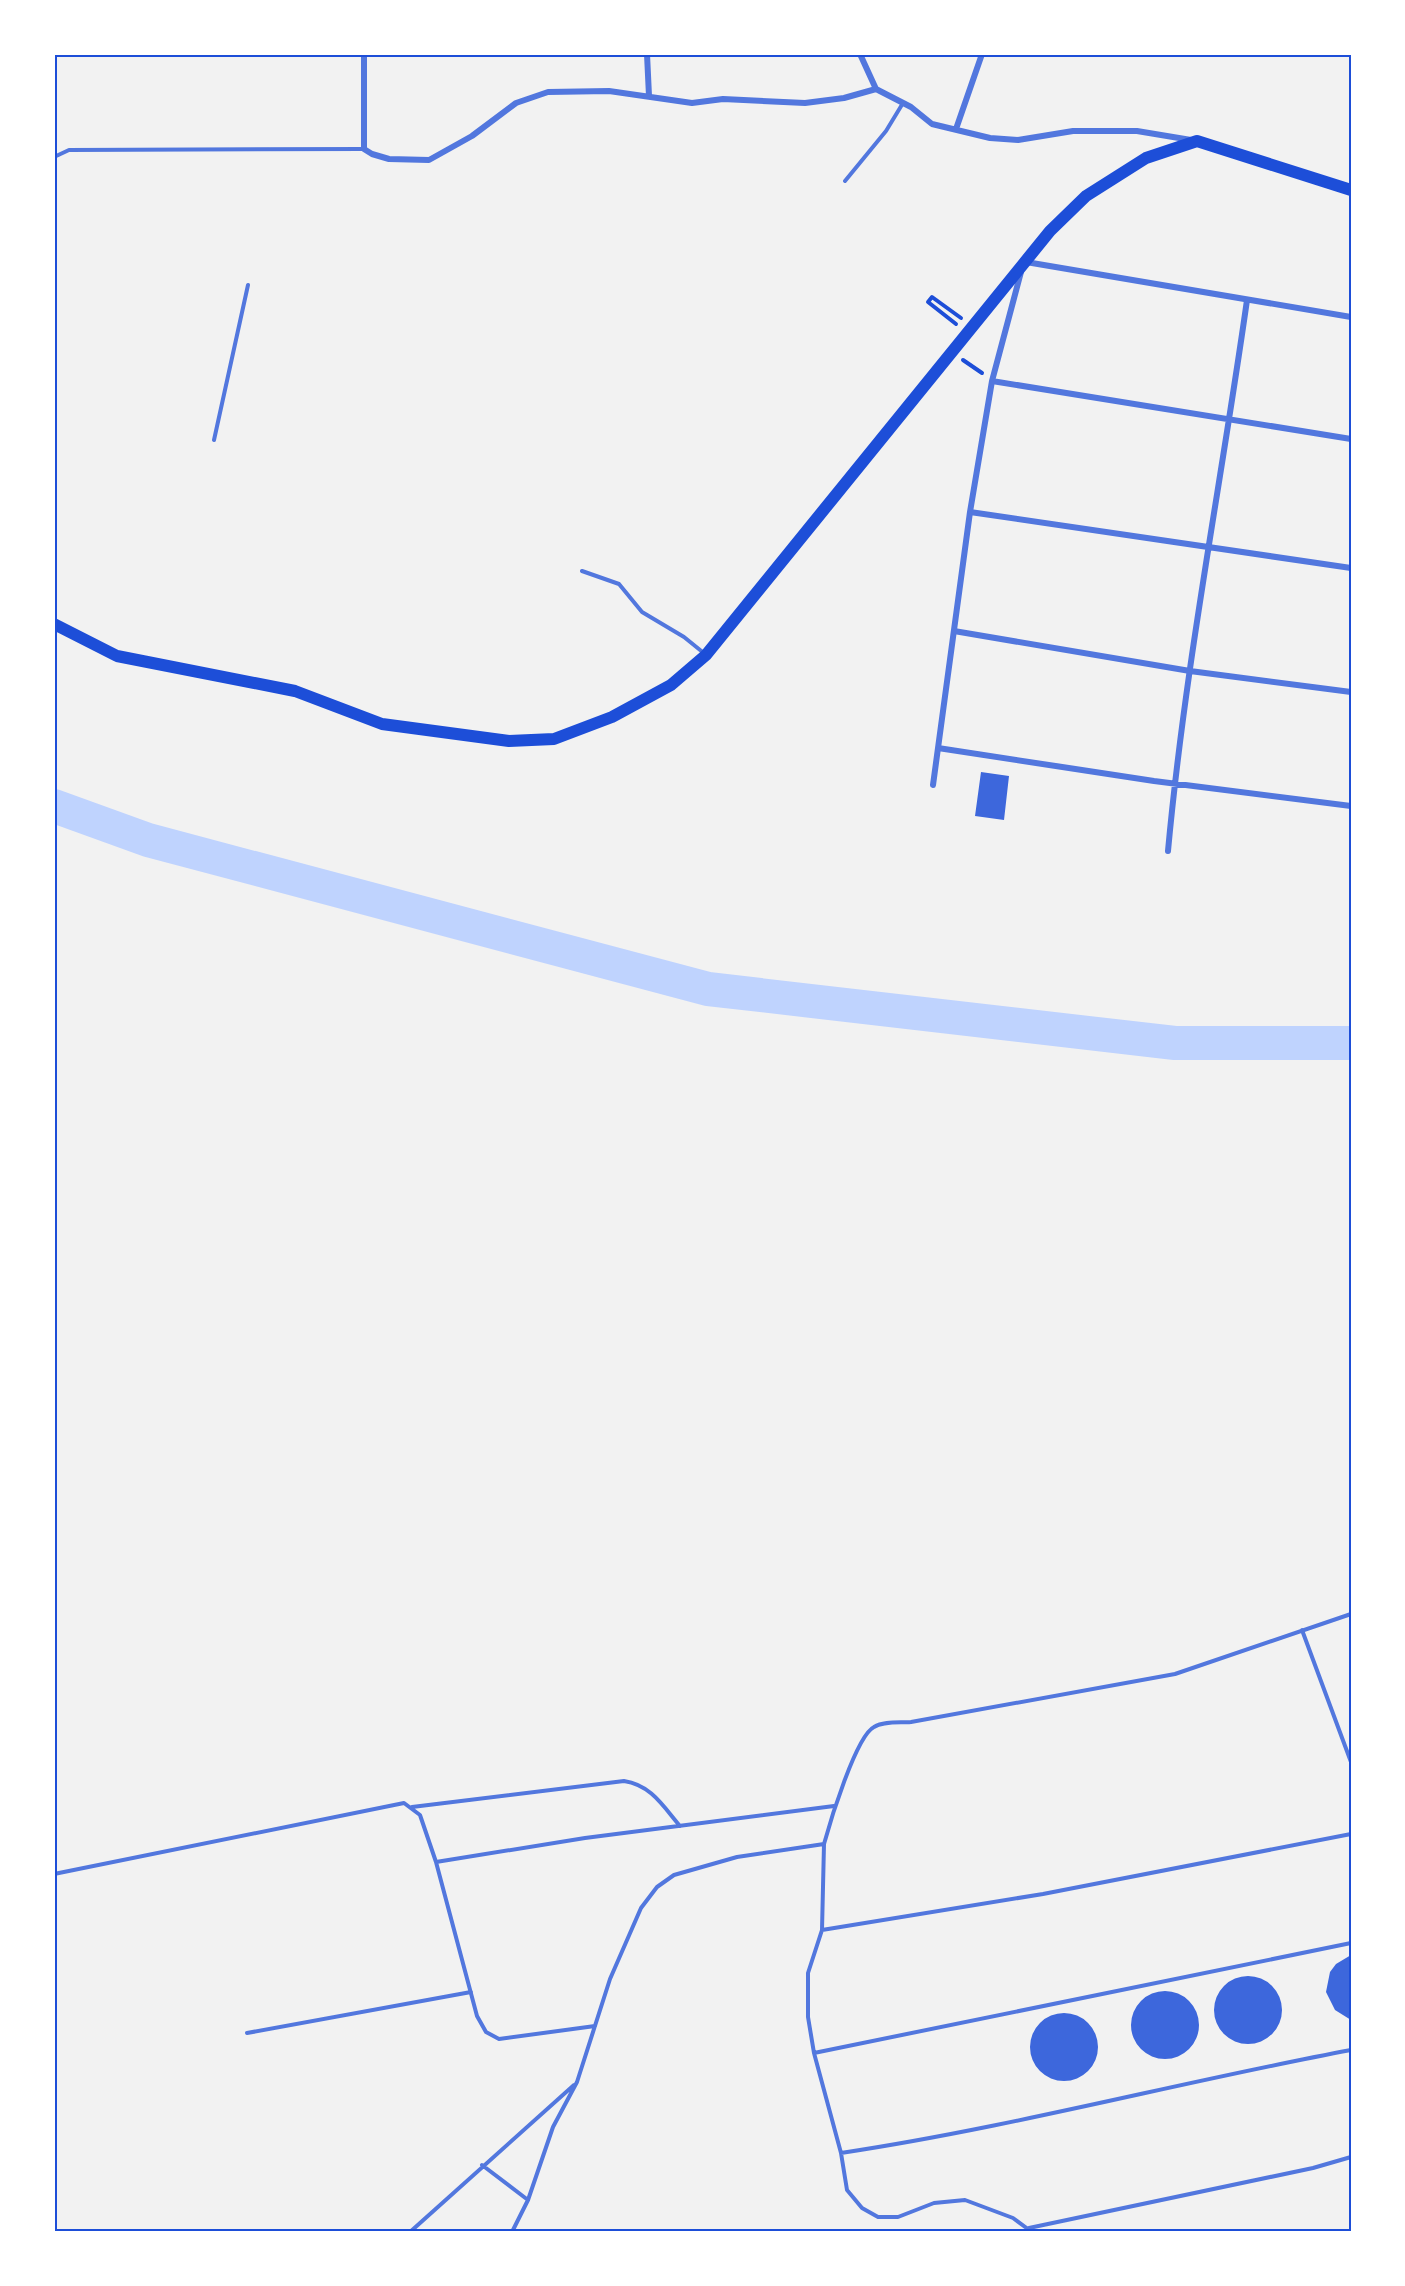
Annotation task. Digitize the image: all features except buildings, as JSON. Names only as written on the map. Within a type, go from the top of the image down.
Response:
[{"type":"main road","points":[[54,624],[117,656],[295,691],[382,724],[509,741],[554,739],[612,717],[671,685],[706,655],[1024,262],[1050,231],[1086,196],[1146,158],[1197,141],[1351,190]]},
{"type":"street","points":[[364,54],[364,148],[372,154],[389,159],[429,160],[472,135],[516,103],[540,94],[576,90],[650,96],[692,103],[723,99],[805,103],[844,98],[876,89]]},
{"type":"street","points":[[647,54],[650,96]]},
{"type":"street","points":[[860,54],[876,89],[903,103],[932,124],[990,138],[1018,140],[1073,130],[1137,131],[1197,141]]},
{"type":"street","points":[[956,129],[982,54]]},
{"type":"street","points":[[933,785],[970,512],[992,381],[1024,262],[1351,317]]},
{"type":"street","points":[[1168,851],[1174,783],[1207,546],[1230,421],[1247,300]]},
{"type":"street","points":[[992,381],[1351,439]]},
{"type":"street","points":[[970,512],[1351,568]]},
{"type":"street","points":[[954,632],[1190,671],[1351,692]]},
{"type":"street","points":[[939,748],[1174,783],[1351,806]]},
{"type":"lane","points":[[845,181],[886,131],[903,103]]},
{"type":"lane","points":[[54,157],[69,150],[364,148]]},
{"type":"lane","points":[[214,440],[248,285]]},
{"type":"lane","points":[[582,571],[619,584],[642,612],[684,637],[706,655]]},
{"type":"lane","points":[[1351,1614],[1243,1653],[1174,1674],[911,1722],[875,1726],[863,1736],[834,1806],[824,1844],[822,1929],[808,1973],[808,2017],[814,2053],[841,2153],[847,2190],[862,2208],[878,2217],[898,2217],[934,2203],[965,2200],[996,2210],[1031,2230],[1312,2168],[1351,2157]]},
{"type":"lane","points":[[1302,1630],[1351,1762]]},
{"type":"lane","points":[[412,1807],[624,1781],[640,1783],[648,1789],[680,1826]]},
{"type":"lane","points":[[54,1874],[385,1805],[404,1803],[420,1815],[436,1862],[477,2016],[486,2032],[499,2038],[595,2026]]},
{"type":"lane","points":[[436,1862],[834,1806]]},
{"type":"lane","points":[[822,1929],[1043,1894],[1351,1834]]},
{"type":"lane","points":[[512,2232],[528,2200],[553,2127],[577,2082],[610,1979],[636,1918],[657,1887],[674,1875],[737,1857],[824,1844]]},
{"type":"lane","points":[[814,2053],[1351,1943]]},
{"type":"lane","points":[[247,2033],[471,1992]]},
{"type":"lane","points":[[841,2153],[922,2141],[1075,2109],[1231,2072],[1351,2050]]},
{"type":"lane","points":[[410,2232],[577,2082]]},
{"type":"lane","points":[[482,2165],[528,2200]]},
{"type":"path","points":[[947,317],[928,302],[932,297],[973,326]]},
{"type":"waterway","points":[[54,806],[148,840],[708,989],[1175,1043],[1351,1043]]}]
